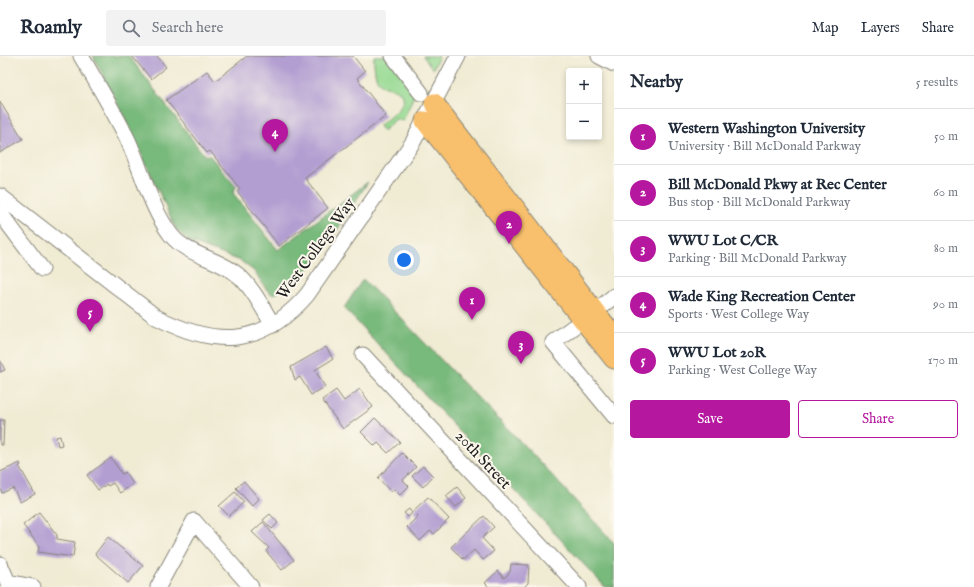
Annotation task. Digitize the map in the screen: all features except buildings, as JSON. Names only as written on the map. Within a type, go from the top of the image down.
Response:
[{"type":"main road","points":[[428,98],[589,316],[614,359]]},
{"type":"main road","points":[[425,121],[589,316],[614,336]]},
{"type":"street","points":[[81,56],[100,87],[127,139],[165,227],[175,240],[189,250],[228,268],[238,275],[246,284],[273,325]]},
{"type":"street","points":[[393,56],[428,98]]},
{"type":"street","name":"West College Way","points":[[0,196],[143,309],[169,324],[213,338],[244,336],[273,325],[285,317],[307,295],[413,142],[425,121],[428,98],[458,56]]},
{"type":"street","points":[[599,56],[614,64]]},
{"type":"street","points":[[0,213],[24,242],[42,269]]},
{"type":"street","points":[[614,296],[553,342],[614,416]]},
{"type":"street","name":"20th Street","points":[[363,355],[579,587]]},
{"type":"street","points":[[158,587],[194,521],[251,587]]},
{"type":"street","points":[[0,564],[9,585],[33,587]]},
{"type":"green space","points":[[93,56],[129,56],[204,155],[210,156],[236,187],[233,193],[278,250],[368,182],[334,235],[304,273],[287,287],[273,295],[266,289],[255,272],[241,261],[189,242],[176,229],[124,116]]},
{"type":"green space","points":[[374,56],[386,56],[415,93],[403,121],[396,119],[383,131],[379,126],[398,110],[404,100],[401,93],[397,90],[381,85],[377,79]]},
{"type":"green space","points":[[423,56],[439,56],[433,69]]},
{"type":"green space","points":[[363,279],[537,459],[614,543],[614,587],[605,587],[344,308]]},
{"type":"place","name":"Wade King Recreation Center","points":[[275,152]]},
{"type":"place","name":"Bill McDonald Pkwy at Rec Center","points":[[509,244]]},
{"type":"place","name":"Western Washington University","points":[[472,320]]},
{"type":"place","name":"WWU Lot 20R","points":[[90,332]]},
{"type":"place","name":"WWU Lot C/CR","points":[[521,364]]}]
